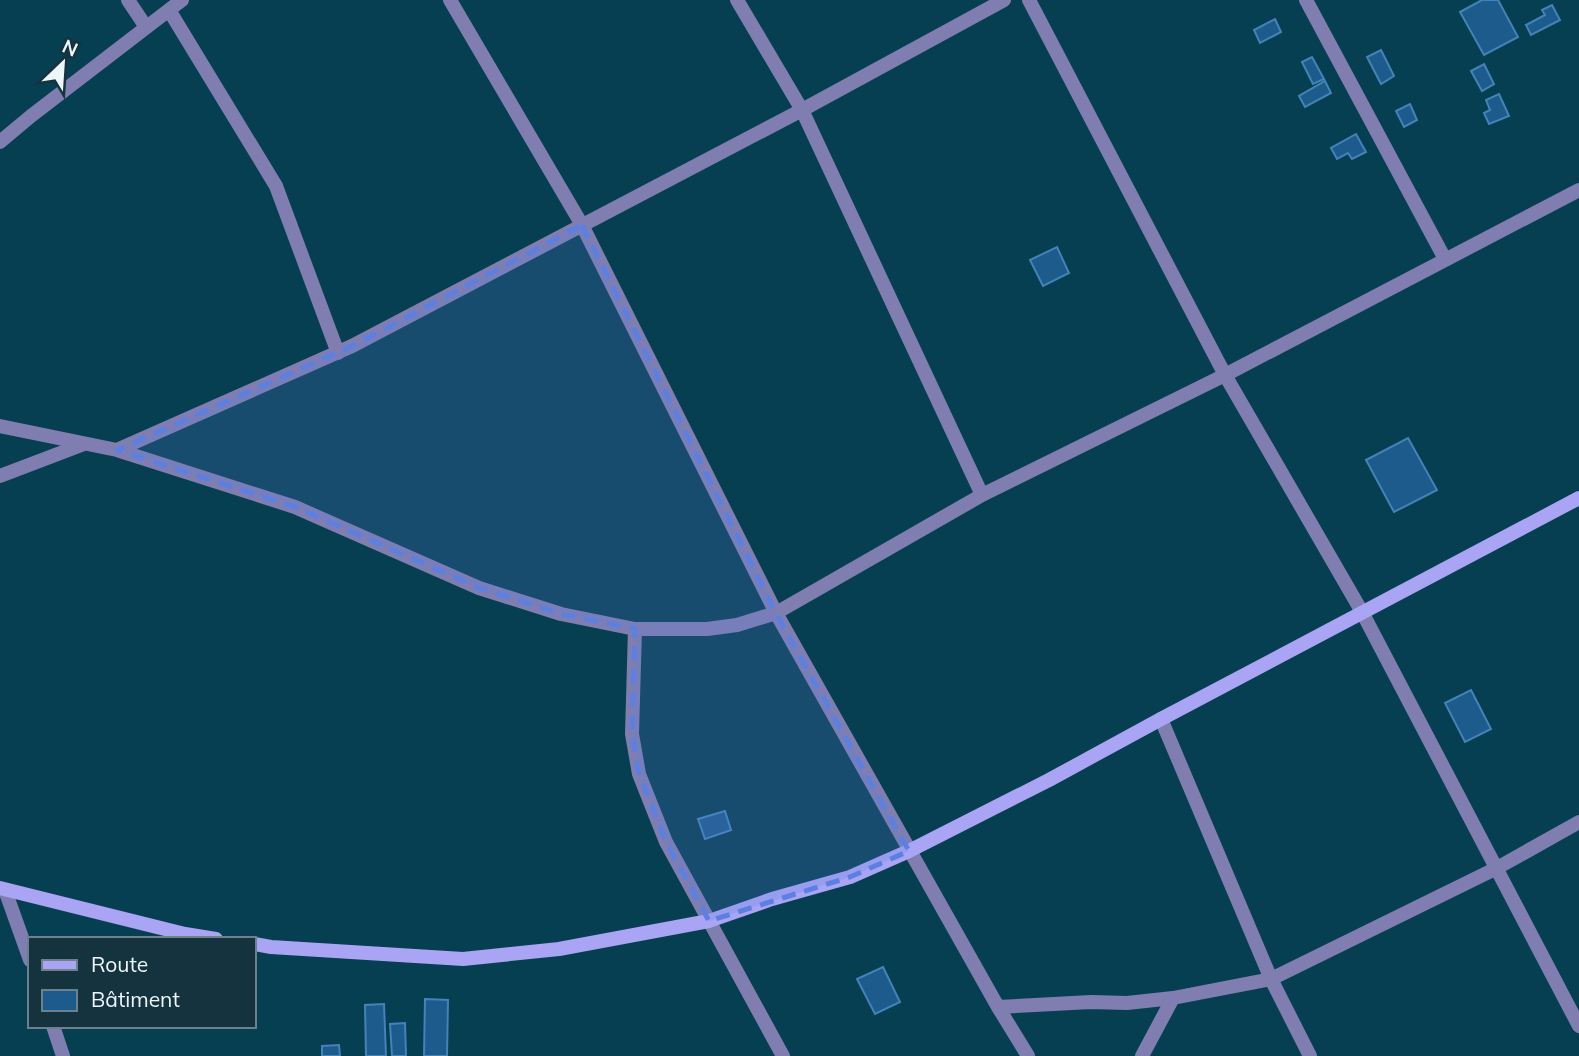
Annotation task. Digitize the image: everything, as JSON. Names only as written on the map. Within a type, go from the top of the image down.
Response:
[{"type":"main road","points":[[256,944],[463,958],[559,949],[709,921],[772,899],[850,877],[909,851],[1049,780],[1579,498]]},
{"type":"main road","points":[[3,889],[204,937]]},
{"type":"street","points":[[128,0],[146,27]]},
{"type":"street","points":[[0,142],[182,0]]},
{"type":"street","points":[[450,0],[582,225],[776,613],[1028,1056]]},
{"type":"street","points":[[737,0],[802,110],[982,495]]},
{"type":"street","points":[[117,450],[338,353],[802,110],[1004,0]]},
{"type":"street","points":[[1029,0],[1225,375],[1362,612],[1579,1026]]},
{"type":"street","points":[[1306,0],[1445,259]]},
{"type":"street","points":[[169,10],[276,186],[338,353]]},
{"type":"street","points":[[0,426],[117,450],[295,507],[479,589],[561,614],[635,629],[707,629],[737,625],[776,613],[982,495],[1225,375],[1579,190]]},
{"type":"street","points":[[0,475],[86,444]]},
{"type":"street","points":[[635,629],[632,734],[639,774],[666,842],[783,1056]]},
{"type":"street","points":[[1161,719],[1271,979],[1310,1056]]},
{"type":"street","points":[[998,1007],[1126,1003],[1173,998],[1271,979],[1497,867],[1579,822]]},
{"type":"street","points":[[3,889],[28,955]]},
{"type":"street","points":[[1142,1056],[1173,998]]},
{"type":"street","points":[[54,1028],[64,1056]]},
{"type":"highlighted area","points":[[582,225],[776,613],[909,851],[850,877],[709,921],[666,842],[639,774],[632,734],[635,629],[561,614],[479,588],[295,507],[117,450],[352,346]]},
{"type":"building","points":[[1482,0],[1498,0],[1518,37],[1484,55],[1460,12]]},
{"type":"building","points":[[1552,5],[1560,20],[1531,35],[1526,25],[1545,15],[1542,10]]},
{"type":"building","points":[[1275,19],[1281,32],[1260,43],[1254,30]]},
{"type":"building","points":[[1381,50],[1394,76],[1381,84],[1367,57]]},
{"type":"building","points":[[1312,57],[1324,79],[1313,84],[1302,62]]},
{"type":"building","points":[[1484,64],[1494,84],[1482,91],[1471,71]]},
{"type":"building","points":[[1325,81],[1331,93],[1305,107],[1299,96]]},
{"type":"building","points":[[1499,94],[1509,116],[1489,124],[1484,113],[1490,110],[1486,100]]},
{"type":"building","points":[[1410,104],[1417,120],[1404,127],[1396,111]]},
{"type":"building","points":[[1356,134],[1366,152],[1352,159],[1348,153],[1337,159],[1331,148]]},
{"type":"building","points":[[1057,247],[1069,273],[1043,286],[1030,260]]},
{"type":"building","points":[[1408,438],[1437,490],[1394,512],[1366,460]]},
{"type":"building","points":[[1471,690],[1491,729],[1465,742],[1445,703]]},
{"type":"building","points":[[725,811],[731,830],[705,839],[698,819]]},
{"type":"building","points":[[883,967],[900,1002],[875,1014],[857,979]]},
{"type":"building","points":[[425,999],[448,1000],[447,1056],[424,1056]]},
{"type":"building","points":[[384,1004],[386,1056],[366,1056],[365,1005]]},
{"type":"building","points":[[405,1023],[406,1056],[392,1056],[390,1024]]},
{"type":"building","points":[[339,1045],[340,1056],[322,1056],[322,1046]]}]
